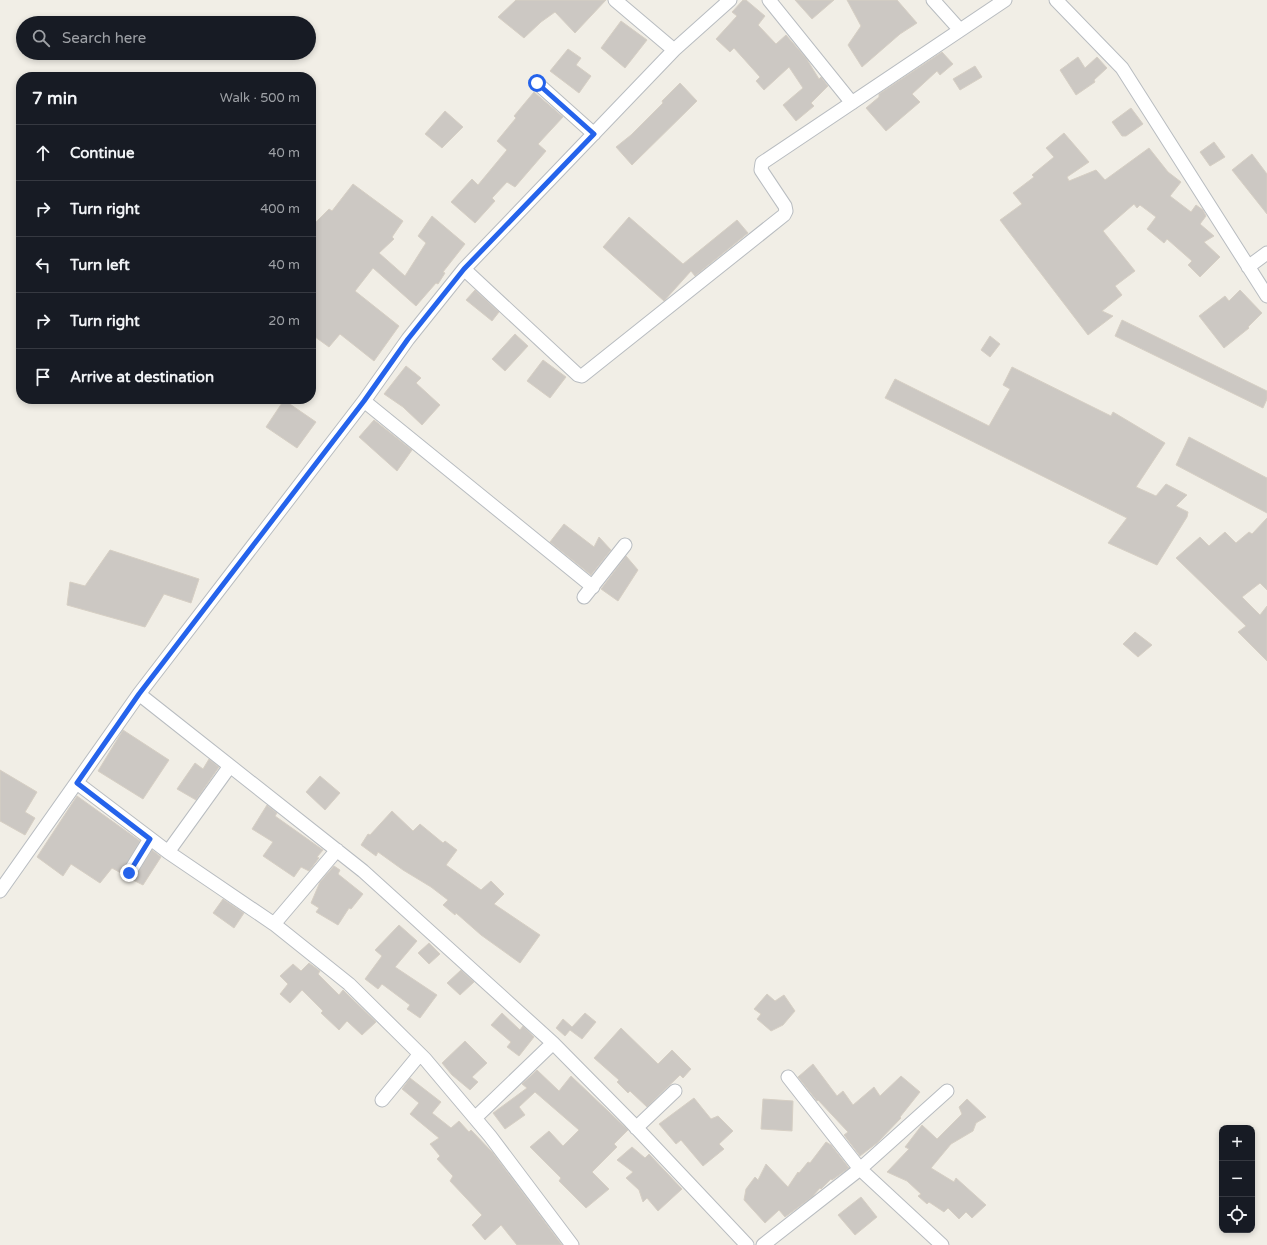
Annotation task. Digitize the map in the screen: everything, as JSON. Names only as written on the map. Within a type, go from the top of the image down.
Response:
[{"type":"street","points":[[615,0],[674,50]]},
{"type":"street","points":[[0,891],[139,694],[364,401],[408,339],[464,269],[674,50],[730,0]]},
{"type":"street","points":[[769,0],[852,103]]},
{"type":"street","points":[[932,0],[960,30]]},
{"type":"street","points":[[464,269],[578,375],[582,376],[784,215],[786,211],[785,206],[761,170],[761,165],[1005,0]]},
{"type":"street","points":[[1056,0],[1122,68],[1267,296]]},
{"type":"street","points":[[537,83],[594,134]]},
{"type":"street","points":[[1248,267],[1267,253]]},
{"type":"street","points":[[364,401],[593,586]]},
{"type":"street","points":[[584,597],[625,545]]},
{"type":"street","points":[[139,694],[337,850],[391,896],[552,1043],[636,1128],[746,1245]]},
{"type":"street","points":[[168,852],[230,766]]},
{"type":"street","points":[[77,783],[168,852],[274,924],[349,984],[420,1054],[475,1118],[572,1245]]},
{"type":"street","points":[[129,873],[150,839]]},
{"type":"street","points":[[274,924],[337,850]]},
{"type":"street","points":[[475,1118],[552,1043]]},
{"type":"street","points":[[382,1100],[420,1054]]},
{"type":"street","points":[[788,1077],[860,1169],[942,1245]]},
{"type":"street","points":[[763,1245],[860,1169],[947,1090]]},
{"type":"street","points":[[636,1128],[675,1091]]},
{"type":"building","points":[[516,0],[606,0],[575,33],[555,12],[541,22],[524,38],[498,17]]},
{"type":"building","points":[[743,0],[746,0],[765,16],[758,25],[776,44],[786,35],[806,58],[819,79],[821,77],[828,86],[811,103],[814,106],[796,121],[783,105],[803,88],[789,67],[764,90],[756,81],[760,77],[734,48],[730,52],[716,39],[737,16],[732,12]]},
{"type":"building","points":[[795,0],[834,0],[812,19]]},
{"type":"building","points":[[847,0],[897,0],[917,23],[900,34],[862,67],[848,45],[861,26]]},
{"type":"building","points":[[621,21],[647,40],[625,68],[601,48]]},
{"type":"building","points":[[568,49],[581,58],[576,65],[591,76],[579,93],[550,71]]},
{"type":"building","points":[[942,52],[953,64],[940,75],[937,71],[912,94],[920,102],[886,131],[866,108],[879,97],[879,94]]},
{"type":"building","points":[[1078,57],[1085,68],[1097,57],[1107,68],[1094,80],[1095,82],[1076,95],[1060,70]]},
{"type":"building","points":[[975,66],[982,77],[960,90],[953,79]]},
{"type":"building","points":[[680,83],[697,101],[632,165],[616,147],[631,135],[663,103],[662,101]]},
{"type":"building","points":[[534,92],[563,117],[538,144],[546,151],[515,187],[507,182],[492,198],[495,201],[475,223],[451,202],[472,179],[478,185],[507,150],[497,141],[516,118],[514,116]]},
{"type":"building","points":[[1131,108],[1143,124],[1126,136],[1122,136],[1112,122]]},
{"type":"building","points":[[445,111],[463,127],[442,148],[425,134]]},
{"type":"building","points":[[1064,133],[1089,162],[1067,177],[1069,181],[1096,170],[1105,180],[1149,148],[1168,172],[1181,182],[1170,196],[1191,212],[1196,205],[1203,210],[1206,216],[1200,224],[1214,236],[1204,242],[1220,257],[1200,277],[1188,265],[1192,261],[1167,239],[1164,243],[1147,229],[1156,217],[1140,205],[1137,208],[1134,204],[1103,231],[1135,271],[1115,286],[1122,295],[1102,311],[1113,316],[1088,335],[1000,220],[1022,204],[1013,193],[1034,177],[1032,175],[1054,157],[1046,148]]},
{"type":"building","points":[[1214,142],[1225,157],[1210,166],[1200,152]]},
{"type":"building","points":[[1252,154],[1267,174],[1267,214],[1232,170]]},
{"type":"building","points":[[353,184],[403,221],[392,237],[394,239],[379,253],[405,276],[426,243],[418,236],[432,216],[465,244],[443,272],[445,273],[438,284],[436,283],[416,306],[373,268],[355,291],[399,326],[374,361],[340,334],[329,347],[316,338],[316,222],[329,209],[332,211]]},
{"type":"building","points":[[629,217],[683,264],[737,220],[748,233],[695,276],[691,271],[664,301],[603,247]]},
{"type":"building","points":[[475,290],[499,312],[492,321],[466,300]]},
{"type":"building","points":[[1240,290],[1262,313],[1248,327],[1249,328],[1224,348],[1199,316],[1225,296],[1229,301]]},
{"type":"building","points":[[1122,320],[1267,391],[1267,399],[1263,408],[1115,336]]},
{"type":"building","points":[[515,334],[528,346],[505,371],[492,359]]},
{"type":"building","points":[[990,336],[1000,344],[990,357],[981,350]]},
{"type":"building","points":[[543,360],[566,377],[550,398],[527,381]]},
{"type":"building","points":[[406,366],[421,378],[416,383],[440,405],[422,425],[403,407],[384,394]]},
{"type":"building","points":[[1012,367],[1111,416],[1113,412],[1165,443],[1136,487],[1156,496],[1166,484],[1187,495],[1176,506],[1188,512],[1187,517],[1157,565],[1108,543],[1127,518],[885,398],[895,379],[989,426],[1010,389],[1003,385]]},
{"type":"building","points":[[281,404],[290,404],[316,422],[297,448],[266,427]]},
{"type":"building","points":[[374,420],[412,450],[397,471],[359,437]]},
{"type":"building","points":[[1189,437],[1267,478],[1267,513],[1176,465]]},
{"type":"building","points":[[1267,518],[1267,590],[1260,583],[1242,597],[1260,615],[1267,606],[1267,661],[1238,632],[1246,626],[1176,558],[1200,537],[1209,546],[1225,532],[1236,543],[1249,532],[1252,534]]},
{"type":"building","points":[[564,524],[594,547],[599,537],[611,550],[591,575],[550,542]]},
{"type":"building","points":[[110,550],[199,579],[191,603],[164,594],[145,627],[67,605],[70,582],[85,586]]},
{"type":"building","points":[[626,556],[638,570],[618,601],[601,589]]},
{"type":"building","points":[[1135,632],[1152,645],[1138,657],[1123,644]]},
{"type":"building","points":[[123,730],[169,760],[143,799],[98,771]]},
{"type":"building","points":[[209,759],[219,767],[196,800],[177,789],[195,763],[203,769]]},
{"type":"building","points":[[0,770],[37,792],[25,812],[35,818],[25,835],[0,821]]},
{"type":"building","points":[[320,776],[340,793],[325,810],[306,792]]},
{"type":"building","points":[[77,796],[140,841],[121,873],[112,868],[100,883],[71,864],[63,876],[37,857]]},
{"type":"building","points":[[267,805],[277,813],[275,816],[323,850],[309,871],[301,867],[294,877],[263,856],[273,842],[252,829]]},
{"type":"building","points":[[392,811],[413,831],[420,824],[443,843],[445,841],[457,850],[446,865],[481,890],[491,881],[504,894],[494,904],[540,935],[520,963],[481,935],[456,913],[455,915],[443,905],[448,900],[431,887],[403,870],[378,852],[376,856],[361,845],[368,834],[370,835]]},
{"type":"building","points":[[152,850],[161,857],[143,885],[133,880]]},
{"type":"building","points":[[334,866],[340,870],[338,874],[363,894],[351,909],[349,908],[338,925],[316,912],[319,908],[311,903],[320,882]]},
{"type":"building","points":[[223,899],[244,913],[234,928],[213,913]]},
{"type":"building","points":[[399,925],[417,941],[395,967],[437,995],[420,1018],[407,1009],[410,1005],[382,984],[378,989],[365,979],[382,956],[375,950]]},
{"type":"building","points":[[429,943],[440,954],[429,964],[418,953]]},
{"type":"building","points":[[309,963],[320,971],[318,974],[339,995],[343,990],[376,1022],[362,1035],[347,1021],[339,1030],[321,1013],[323,1011],[302,990],[290,1003],[280,994],[288,984],[280,976],[293,964],[301,971]]},
{"type":"building","points":[[461,970],[474,982],[460,995],[447,983]]},
{"type":"building","points":[[767,994],[775,1001],[784,995],[795,1011],[783,1025],[771,1031],[757,1019],[761,1014],[754,1009]]},
{"type":"building","points":[[502,1013],[520,1030],[523,1026],[534,1037],[519,1056],[507,1047],[511,1042],[491,1025]]},
{"type":"building","points":[[585,1013],[596,1022],[582,1039],[570,1030],[565,1036],[556,1028],[563,1019],[572,1027]]},
{"type":"building","points":[[621,1028],[658,1064],[672,1050],[691,1069],[683,1078],[680,1075],[647,1107],[630,1091],[628,1093],[617,1082],[619,1080],[594,1058]]},
{"type":"building","points":[[465,1041],[487,1063],[472,1077],[478,1082],[470,1090],[452,1075],[442,1063]]},
{"type":"building","points":[[813,1064],[837,1096],[843,1091],[853,1105],[874,1087],[880,1096],[901,1076],[920,1092],[900,1117],[901,1118],[877,1143],[860,1156],[844,1135],[848,1132],[818,1100],[817,1101],[798,1077]]},
{"type":"building","points":[[537,1070],[559,1091],[571,1076],[628,1130],[614,1144],[617,1147],[592,1172],[609,1189],[586,1208],[559,1181],[561,1178],[530,1147],[549,1131],[563,1146],[579,1130],[535,1092],[519,1107],[525,1115],[505,1129],[493,1113],[527,1088],[522,1084]]},
{"type":"building","points":[[410,1078],[441,1102],[432,1113],[451,1128],[459,1121],[469,1132],[471,1130],[493,1153],[562,1245],[517,1245],[501,1225],[485,1240],[472,1225],[482,1215],[450,1181],[453,1176],[437,1159],[440,1156],[430,1144],[439,1138],[410,1114],[419,1103],[402,1089]]},
{"type":"building","points":[[694,1098],[711,1119],[718,1116],[733,1131],[719,1144],[724,1149],[703,1166],[681,1140],[676,1144],[659,1124]]},
{"type":"building","points":[[763,1099],[793,1101],[792,1131],[761,1129]]},
{"type":"building","points":[[967,1099],[986,1117],[976,1123],[973,1131],[951,1144],[931,1168],[954,1182],[956,1178],[986,1205],[972,1218],[966,1212],[959,1219],[948,1208],[944,1212],[929,1202],[927,1204],[918,1196],[921,1194],[907,1181],[887,1172],[909,1149],[905,1147],[922,1125],[937,1139],[962,1114],[959,1107]]},
{"type":"building","points":[[826,1142],[831,1145],[849,1168],[832,1180],[831,1179],[812,1197],[785,1217],[779,1210],[765,1223],[744,1200],[746,1189],[755,1177],[758,1180],[766,1164],[788,1187],[798,1172],[799,1173],[808,1162],[810,1163]]},
{"type":"building","points":[[632,1147],[645,1158],[649,1154],[682,1189],[658,1211],[647,1198],[643,1202],[639,1190],[626,1178],[633,1172],[617,1160]]},
{"type":"building","points":[[861,1197],[877,1217],[855,1235],[838,1215]]},
{"type":"route","points":[[129,873],[150,839],[77,783],[139,694],[364,401],[408,339],[464,269],[594,134],[537,83]]}]
